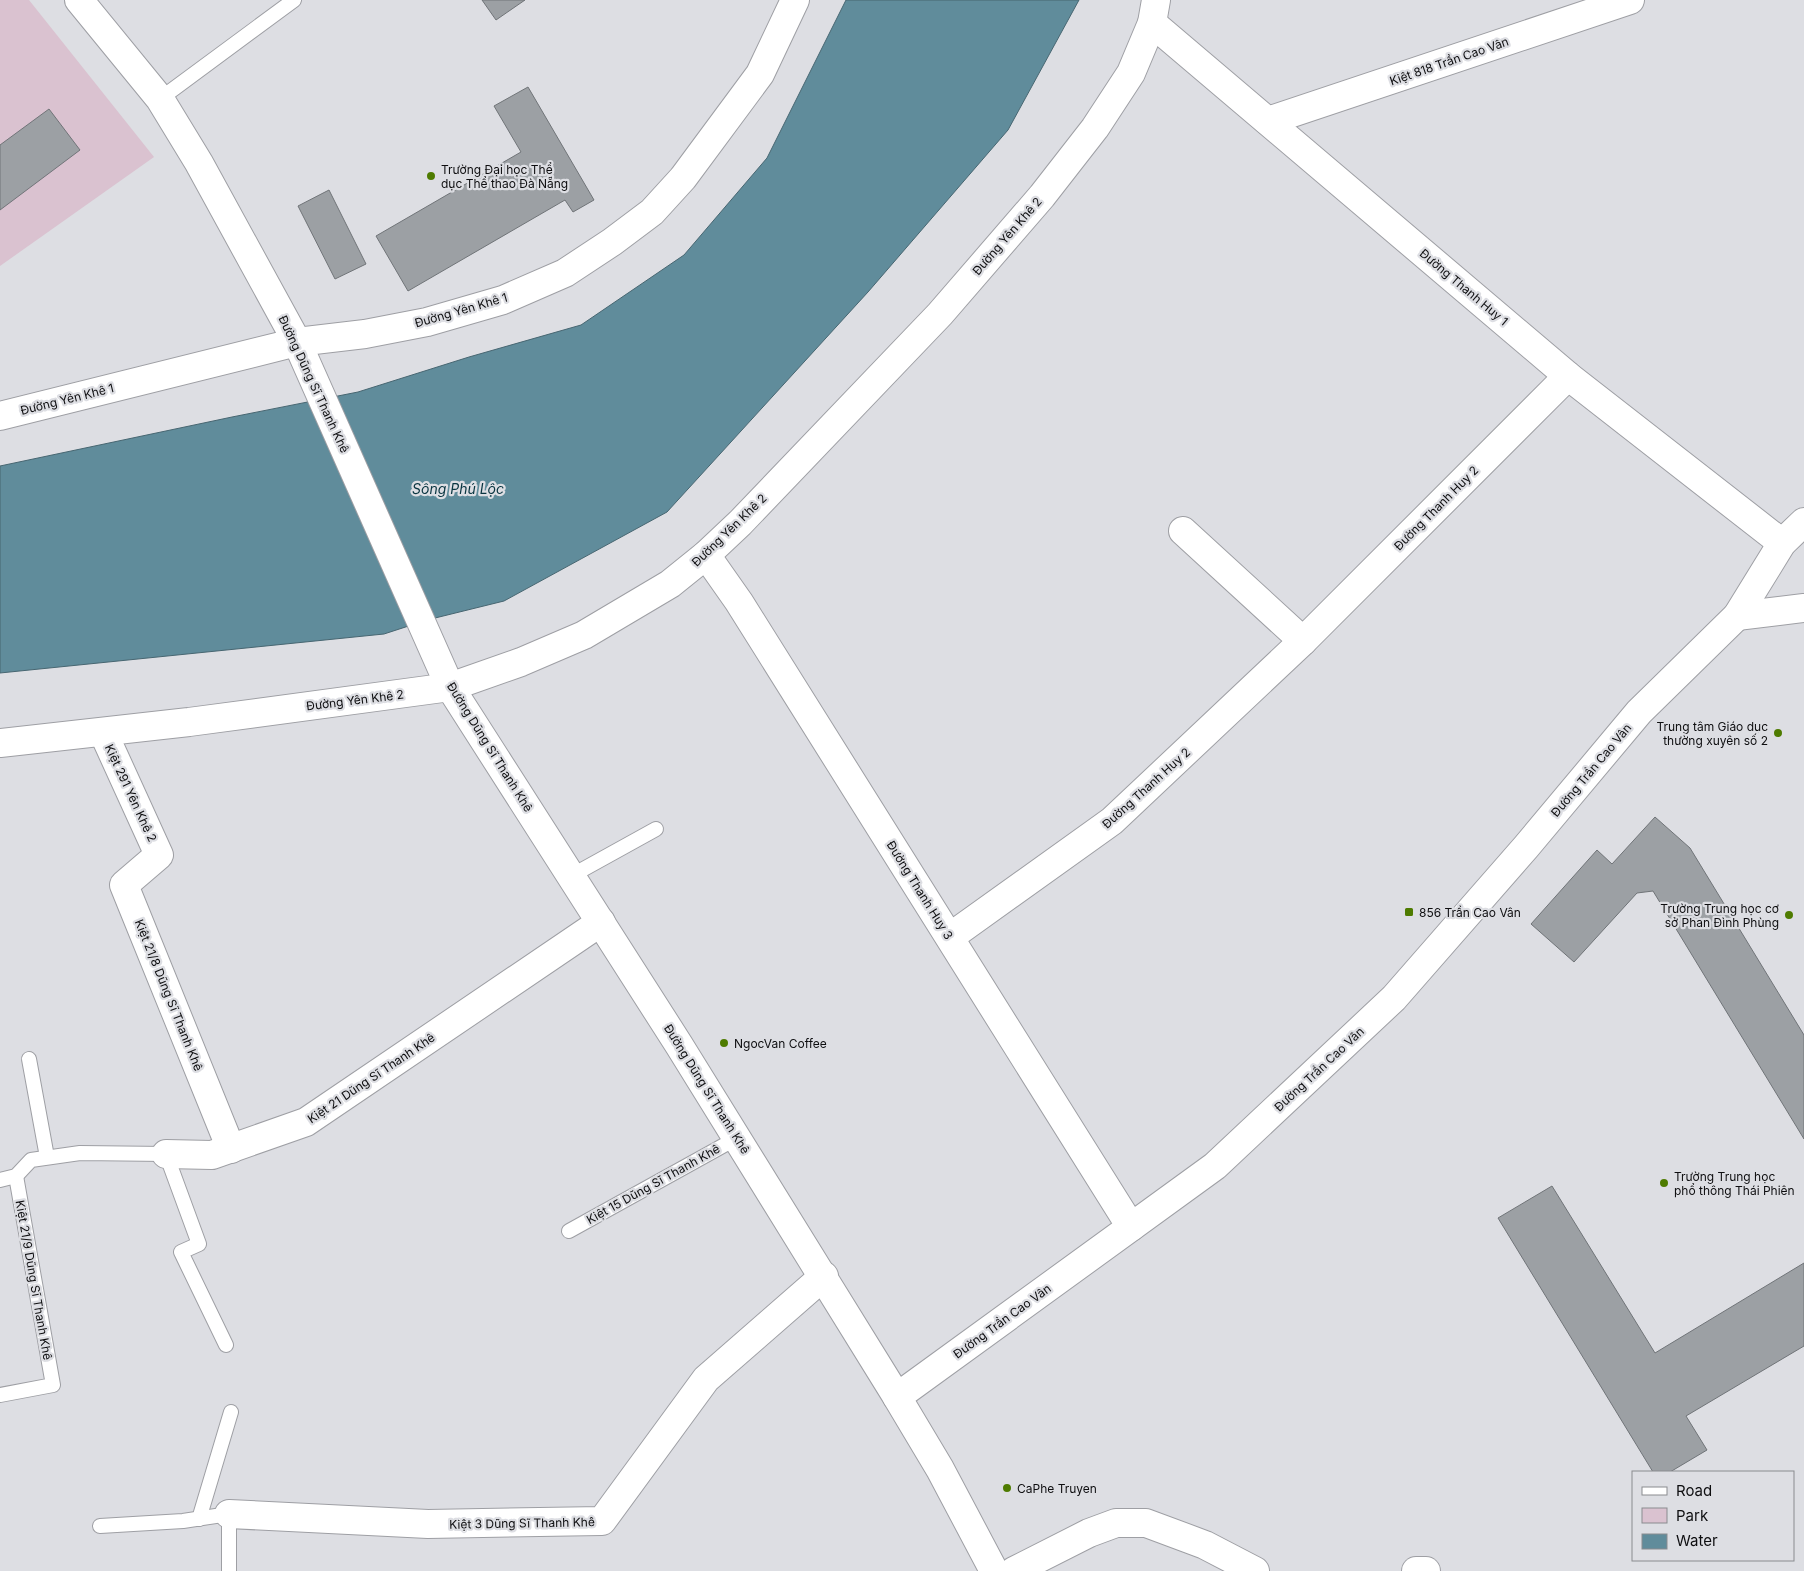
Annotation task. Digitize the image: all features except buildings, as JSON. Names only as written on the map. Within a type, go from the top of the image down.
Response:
[{"type":"street","name":"Đường Dũng Sĩ Thanh Khê","points":[[79,0],[160,99],[199,163],[297,342],[450,687],[572,876],[824,1276],[897,1397]]},
{"type":"street","name":"Đường Yên Khê 1","points":[[0,416],[297,342],[365,334],[427,322],[503,300],[564,274],[652,212],[684,178],[760,74],[795,0]]},
{"type":"street","name":"Kiệt 818 Trần Cao Vân","points":[[1268,121],[1630,0]]},
{"type":"street","name":"Đường Thanh Huy 1","points":[[1154,11],[1268,121],[1568,376],[1782,543]]},
{"type":"street","name":"Đường Yên Khê 2","points":[[0,743],[103,732],[450,687],[521,662],[584,635],[670,584],[706,555],[740,523],[940,314],[1042,196],[1096,128],[1130,73],[1154,11]]},
{"type":"street","name":"Đường Thanh Huy 2","points":[[950,937],[1112,821],[1304,641],[1568,376]]},
{"type":"street","name":"Đường Trần Cao Vân","points":[[897,1397],[1215,1166],[1394,998],[1526,847],[1639,712],[1737,616],[1782,543],[1804,522]]},
{"type":"street","points":[[1183,531],[1304,641]]},
{"type":"street","name":"Đường Thanh Huy 3","points":[[706,555],[739,602],[1131,1227]]},
{"type":"street","points":[[1737,616],[1804,608]]},
{"type":"street","name":"Kiệt 291 Yên Khê 2","points":[[103,732],[160,855]]},
{"type":"street","name":"Kiệt 21/8 Dũng Sĩ Thanh Khê","points":[[160,855],[124,885],[231,1149]]},
{"type":"street","name":"Kiệt 21 Dũng Sĩ Thanh Khê","points":[[166,1154],[212,1155],[306,1122],[601,922]]},
{"type":"street","name":"Kiệt 3 Dũng Sĩ Thanh Khê","points":[[229,1514],[428,1524],[602,1521],[706,1379],[824,1276]]},
{"type":"street","points":[[897,1397],[940,1469],[994,1571]]},
{"type":"street","points":[[1014,1571],[1089,1533],[1116,1523],[1146,1523],[1205,1545],[1256,1571]]},
{"type":"street","points":[[1416,1571],[1426,1571]]},
{"type":"lane","points":[[160,99],[294,0]]},
{"type":"lane","points":[[572,876],[656,829]]},
{"type":"lane","points":[[29,1059],[47,1157]]},
{"type":"lane","name":"Kiệt 15 Dũng Sĩ Thanh Khê","points":[[569,1231],[737,1138]]},
{"type":"lane","name":"Kiệt 21 Dũng Sĩ Thanh Khê","points":[[0,1180],[16,1176],[31,1160],[47,1157],[80,1153],[166,1154]]},
{"type":"lane","points":[[166,1154],[198,1244],[181,1252],[226,1345]]},
{"type":"lane","name":"Kiệt 21/9 Dũng Sĩ Thanh Khê","points":[[0,1395],[53,1385],[16,1176]]},
{"type":"lane","points":[[199,1519],[231,1412]]},
{"type":"lane","points":[[100,1526],[183,1521],[229,1514],[229,1571]]},
{"type":"green space","points":[[0,0],[29,0],[154,157],[0,266]]},
{"type":"water","name":"Sông Phú Lộc","points":[[846,0],[1079,0],[1008,130],[868,292],[667,512],[504,601],[427,620],[384,634],[0,673],[0,466],[358,392],[469,357],[581,325],[684,255],[767,158]]},
{"type":"place","name":"Trường Đại học Thể dục Thể thao Đà Nẵng","points":[[431,176]]},
{"type":"place","name":"Trung tâm Giáo dục thường xuyên số 2","points":[[1778,733]]},
{"type":"place","name":"856 Trần Cao Vân","points":[[1409,912]]},
{"type":"place","name":"Trường Trung học cơ sở Phan Đình Phùng","points":[[1789,915]]},
{"type":"place","name":"NgocVan Coffee","points":[[724,1043]]},
{"type":"place","name":"Trường Trung học phổ thông Thái Phiên","points":[[1664,1183]]},
{"type":"place","name":"CaPhe Truyen","points":[[1007,1488]]}]
